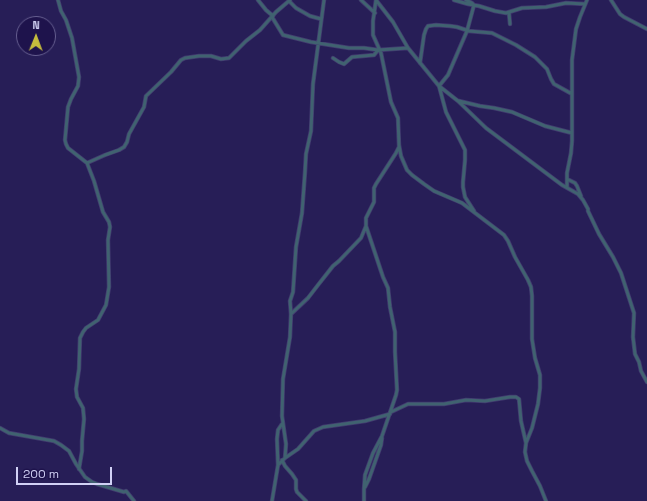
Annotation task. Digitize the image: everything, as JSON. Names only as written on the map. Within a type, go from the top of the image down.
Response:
[{"type":"street","points":[[58,0],[72,38],[79,77],[78,86],[68,107],[65,140],[68,148],[87,163],[103,212],[109,222],[110,230],[108,240],[109,287],[106,305],[98,320],[86,328],[80,338],[79,369],[76,389],[83,408],[84,419],[79,469]]},
{"type":"street","points":[[258,0],[273,16],[284,36],[349,48],[379,50],[408,48]]},
{"type":"street","points":[[87,163],[124,147],[129,134],[144,107],[146,96],[181,60],[199,56],[211,56],[225,59],[229,58],[290,0],[296,8],[321,20]]},
{"type":"street","points":[[306,501],[297,492],[296,480],[286,467],[284,459],[286,444],[282,423],[281,406],[282,379],[289,346],[291,314],[290,301],[293,293],[296,247],[302,213],[306,154],[311,131],[312,84],[324,0]]},
{"type":"street","points":[[361,0],[375,13]]},
{"type":"street","points":[[376,0],[373,35],[384,63],[391,102],[398,118],[401,156],[407,170],[434,190],[462,203],[506,238],[531,287],[532,339],[540,375],[540,388],[532,428],[526,443],[525,452],[546,501]]},
{"type":"street","points":[[376,0],[393,22],[408,48],[439,86],[458,101],[486,128],[562,185],[581,196]]},
{"type":"street","points":[[454,0],[495,11],[509,13],[522,8],[546,7],[566,3],[586,2],[580,17],[572,60],[572,133],[567,187]]},
{"type":"street","points":[[466,0],[474,5]]},
{"type":"street","points":[[611,0],[620,14],[647,28]]},
{"type":"street","points":[[439,86],[448,75],[467,30],[474,5]]},
{"type":"street","points":[[509,13],[510,24]]},
{"type":"street","points":[[420,63],[424,35],[427,27],[433,25],[450,26],[494,34],[535,57],[547,69],[554,84],[572,94]]},
{"type":"street","points":[[333,58],[344,64],[352,57],[374,55],[379,50]]},
{"type":"street","points":[[439,86],[446,112],[465,150],[463,187],[465,197],[474,212]]},
{"type":"street","points":[[458,101],[512,112],[545,126],[572,133]]},
{"type":"street","points":[[364,501],[366,475],[373,453],[382,436],[396,395],[395,328],[390,307],[388,285],[383,277],[366,226],[366,221],[367,215],[374,202],[374,188],[400,145]]},
{"type":"street","points":[[567,179],[574,181],[576,184],[599,234],[621,273],[634,313],[633,337],[635,354],[639,362],[640,371],[647,382]]},
{"type":"street","points":[[291,314],[308,298],[333,266],[361,238],[366,226]]},
{"type":"street","points":[[278,465],[298,449],[314,431],[319,428],[365,421],[390,413],[408,404],[444,404],[466,400],[486,401],[516,397],[519,399],[521,421],[526,443]]},
{"type":"street","points":[[272,501],[278,465],[278,430],[282,423]]},
{"type":"street","points":[[0,428],[9,433],[54,442],[61,445],[69,451],[85,477],[92,482],[106,487],[124,492],[126,491],[134,501]]}]
